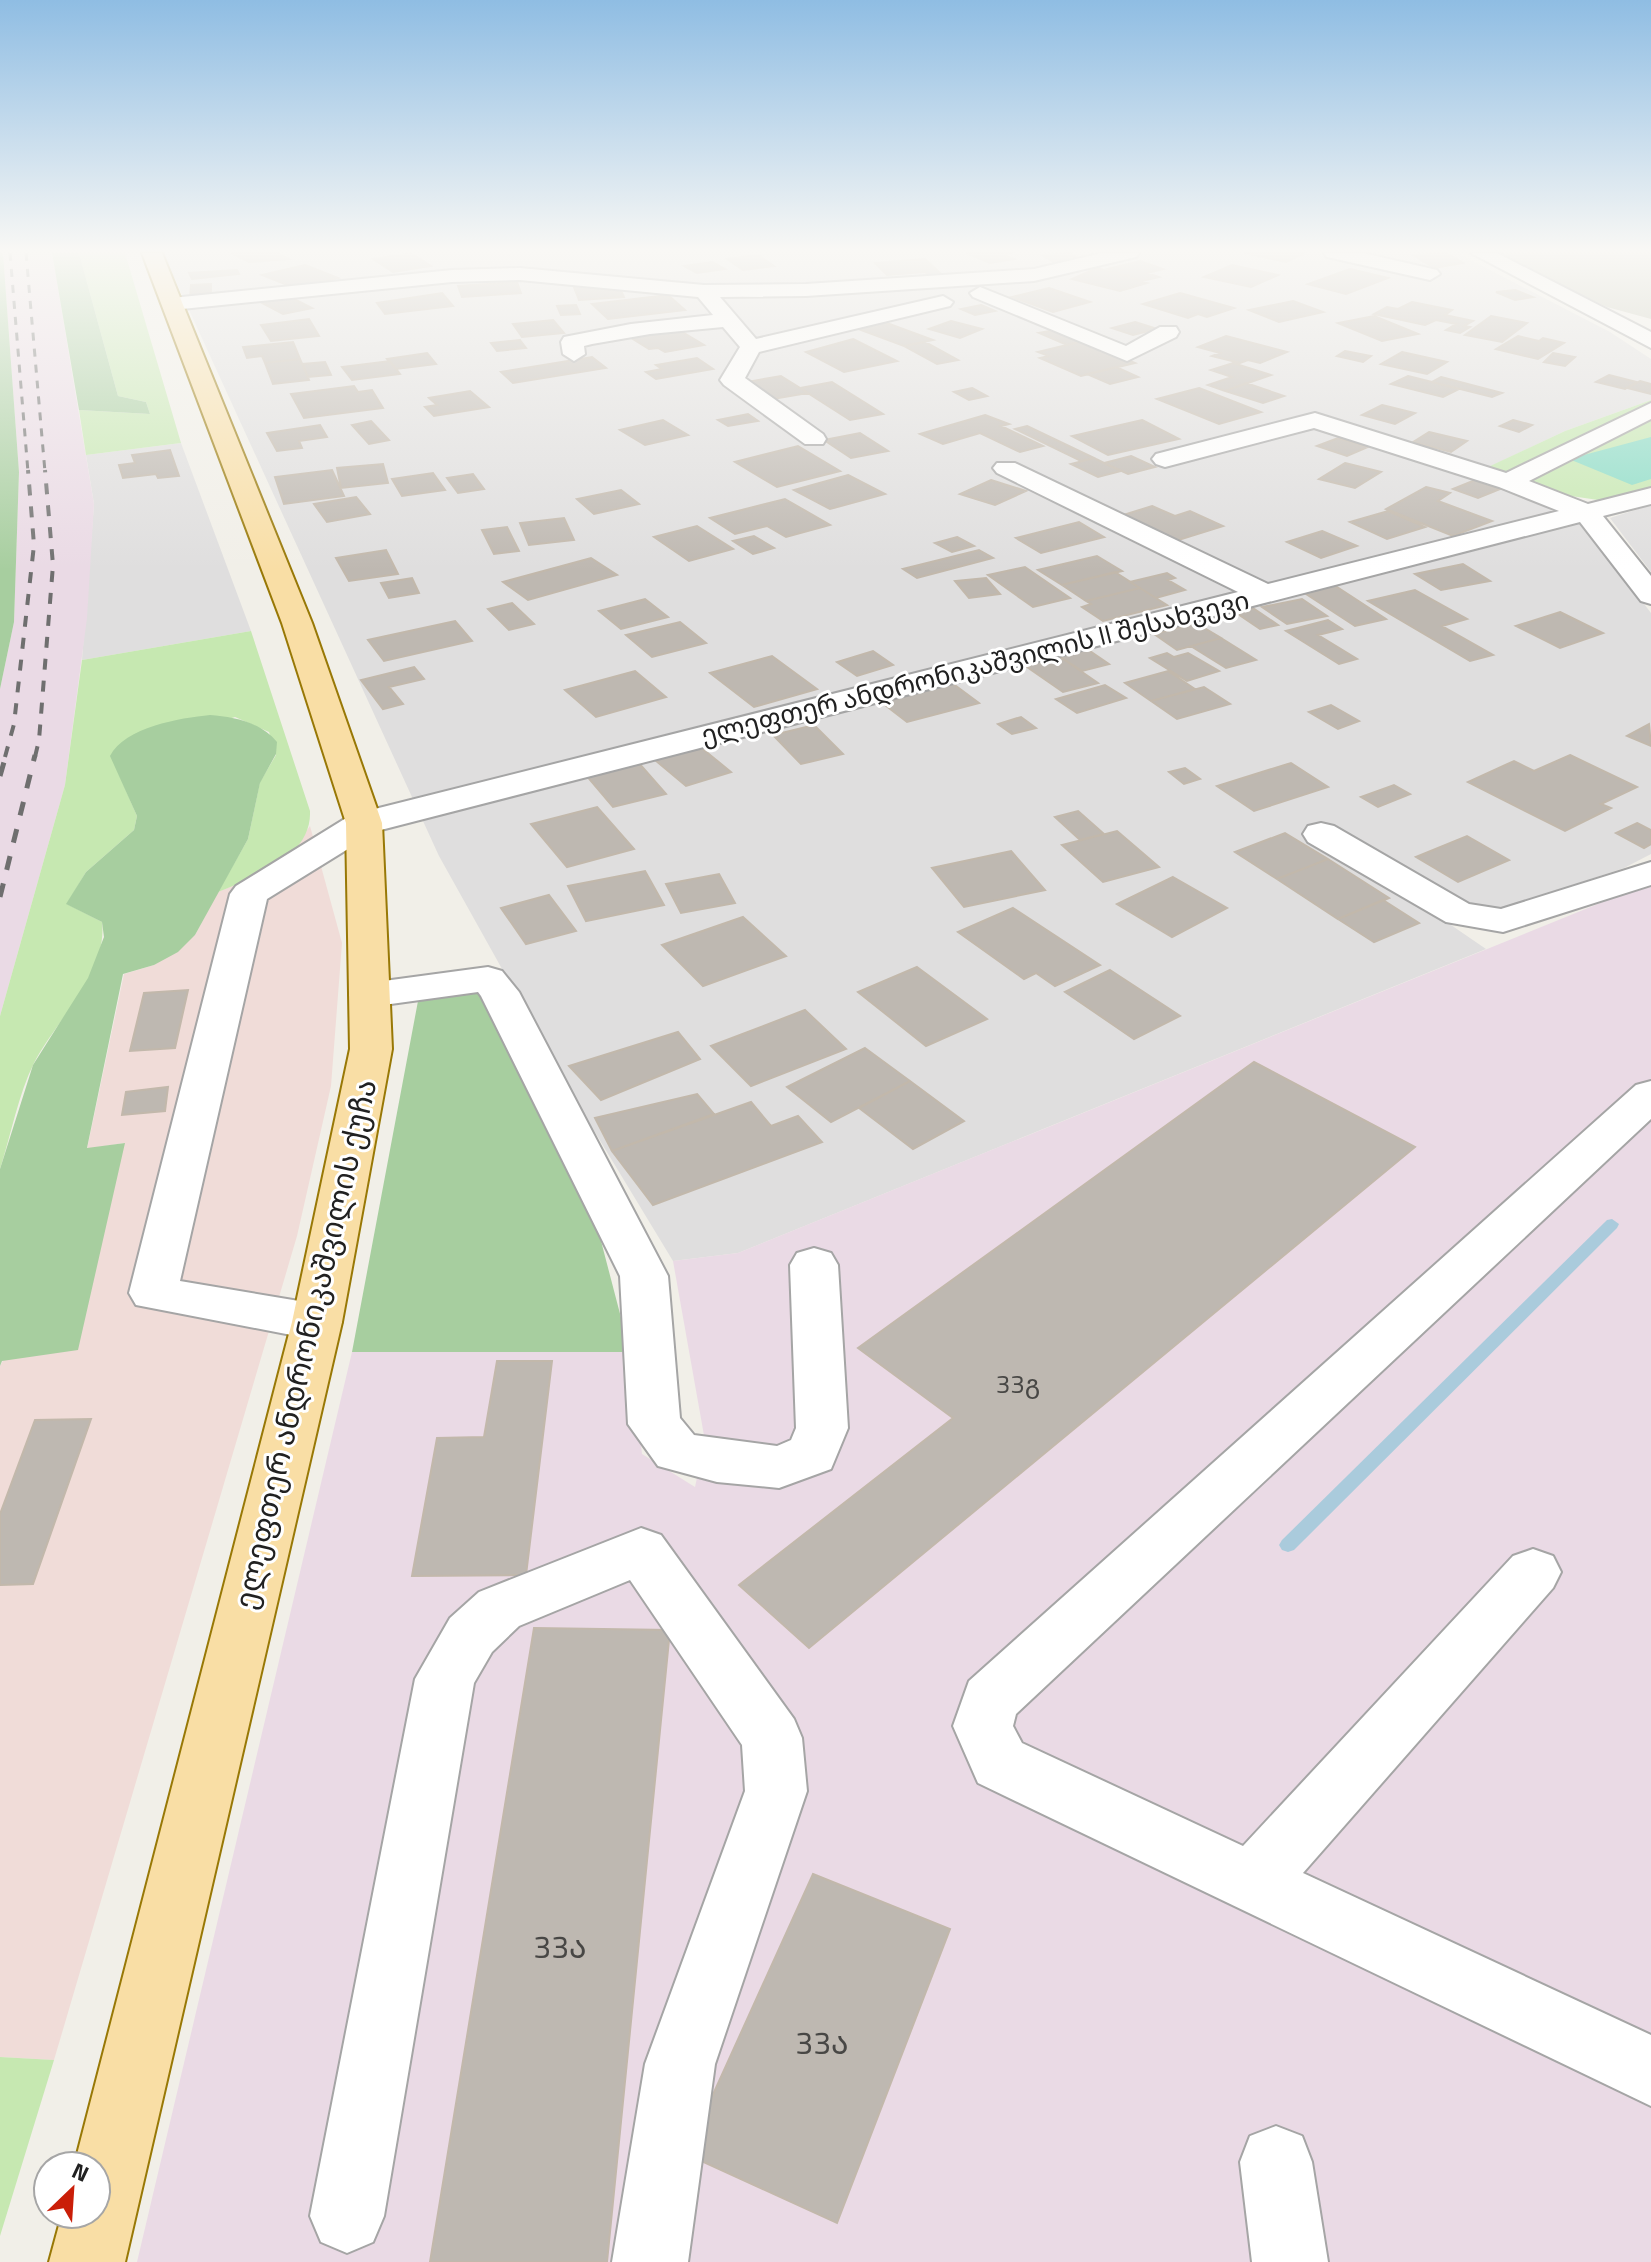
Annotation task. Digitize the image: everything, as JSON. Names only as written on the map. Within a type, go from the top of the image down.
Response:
[{"type":"main road","name":"ელეფთერ ანდრონიკაშვილის ქუჩა","points":[[87,2262],[317,1322],[371,1049],[364,823],[297,623],[193,359]]},
{"type":"street","points":[[744,359],[732,380],[814,439]]},
{"type":"street","points":[[1508,482],[1649,413]]},
{"type":"street","points":[[1165,459],[1315,420],[1508,482],[1587,513],[1651,595]]},
{"type":"street","points":[[1006,468],[1263,593]]},
{"type":"street","name":"ელეფთერ ანდრონიკაშვილის II შესახვევი","points":[[317,1322],[153,1293],[249,894],[364,823],[1651,496]]},
{"type":"street","points":[[1321,834],[1459,914],[1503,921],[1651,873]]},
{"type":"street","points":[[369,995],[488,979],[499,992],[644,1276],[654,1424],[677,1452],[717,1461],[779,1467],[812,1454],[822,1428],[814,1265]]},
{"type":"street","points":[[1651,1095],[990,1700],[983,1726],[1000,1763],[1651,2071]]},
{"type":"street","points":[[347,2216],[445,1679],[471,1635],[499,1609],[641,1551],[772,1738],[776,1791],[680,2064],[650,2262]]},
{"type":"street","points":[[1252,1883],[1533,1572]]},
{"type":"street","points":[[1276,2162],[1290,2262]]},
{"type":"shaded area","points":[[11,359],[70,359],[94,504],[87,618],[65,785],[0,1016],[0,689],[14,622],[19,472]]},
{"type":"shaded area","points":[[211,359],[1651,359],[1651,400],[1565,431],[1472,475],[1558,507],[1585,527],[1651,613],[1651,854],[1624,868],[1451,925],[1486,949],[738,1253],[673,1261],[573,1096],[439,856]]},
{"type":"shaded area","points":[[181,443],[251,631],[82,660],[94,504],[86,455]]},
{"type":"shaded area","points":[[1651,505],[1651,572],[1610,518]]},
{"type":"shaded area","points":[[310,826],[342,943],[331,1086],[297,1236],[54,2060],[0,2057],[0,1366],[124,1143],[87,1149],[124,974],[154,965],[195,935],[218,892],[273,868],[292,851]]},
{"type":"shaded area","points":[[1651,886],[1651,2262],[137,2262],[352,1352],[630,1352],[642,1454],[695,1487],[705,1441],[673,1261],[738,1253],[1620,895]]},
{"type":"green space","points":[[0,359],[11,359],[19,472],[14,622],[0,689]]},
{"type":"green space","points":[[70,359],[108,359],[118,396],[146,402],[150,414],[79,410]]},
{"type":"green space","points":[[108,359],[156,359],[181,443],[86,455],[79,410],[150,414],[146,402],[118,396]]},
{"type":"green space","points":[[1651,400],[1651,488],[1605,501],[1571,496],[1488,467],[1565,431]]},
{"type":"green space","points":[[1651,437],[1651,479],[1632,485],[1569,459]]},
{"type":"green space","points":[[251,631],[310,811],[308,827],[301,841],[278,864],[218,892],[248,839],[260,782],[276,755],[269,732],[235,717],[111,756],[137,816],[134,830],[86,872],[67,904],[102,922],[102,941],[89,978],[28,1075],[0,1169],[0,1016],[65,785],[82,660]]},
{"type":"green space","points":[[210,715],[255,725],[277,742],[276,754],[260,783],[248,839],[195,935],[178,952],[154,965],[123,974],[87,1148],[125,1143],[78,1350],[2,1361],[0,1366],[0,1169],[33,1065],[88,978],[104,937],[102,922],[66,904],[86,872],[134,830],[137,816],[110,756],[117,746],[140,731]]},
{"type":"green space","points":[[458,988],[486,995],[589,1195],[630,1352],[352,1352],[418,1001]]},
{"type":"green space","points":[[0,2057],[54,2060],[0,2236]]},
{"type":"building","points":[[263,359],[300,359],[265,363]]},
{"type":"building","points":[[300,359],[309,380],[273,384],[265,363]]},
{"type":"building","points":[[387,359],[432,359],[436,364],[396,369]]},
{"type":"building","points":[[583,359],[594,359],[606,368],[513,383],[501,372]]},
{"type":"building","points":[[698,359],[713,369],[656,379],[646,372],[662,369],[656,365]]},
{"type":"building","points":[[818,359],[897,361],[844,372]]},
{"type":"building","points":[[927,359],[958,360],[937,364]]},
{"type":"building","points":[[1041,359],[1125,359],[1135,363],[1081,376]]},
{"type":"building","points":[[1222,359],[1271,359],[1260,363],[1248,360],[1240,363]]},
{"type":"building","points":[[1391,359],[1432,359],[1447,362],[1427,374],[1381,364]]},
{"type":"building","points":[[1547,359],[1573,359],[1565,366],[1544,362]]},
{"type":"building","points":[[390,361],[400,374],[352,380],[342,367]]},
{"type":"building","points":[[325,362],[331,375],[308,377],[303,364]]},
{"type":"building","points":[[1233,363],[1271,375],[1225,391],[1208,385],[1232,377],[1211,370]]},
{"type":"building","points":[[1116,367],[1138,377],[1110,384],[1087,374]]},
{"type":"building","points":[[1609,375],[1637,382],[1625,389],[1596,382]]},
{"type":"building","points":[[781,376],[808,393],[773,399],[747,382]]},
{"type":"building","points":[[1408,376],[1459,389],[1443,397],[1391,384]]},
{"type":"building","points":[[1441,377],[1502,393],[1492,397],[1432,382]]},
{"type":"building","points":[[1640,381],[1651,384],[1651,394],[1627,388]]},
{"type":"building","points":[[832,382],[883,414],[850,420],[800,388]]},
{"type":"building","points":[[1246,383],[1284,396],[1263,403],[1225,391]]},
{"type":"building","points":[[354,386],[358,392],[372,390],[383,408],[304,418],[291,394]]},
{"type":"building","points":[[972,388],[987,396],[969,400],[954,392]]},
{"type":"building","points":[[1199,388],[1261,412],[1219,424],[1157,399]]},
{"type":"building","points":[[470,391],[489,407],[434,416],[425,407],[437,405],[429,398]]},
{"type":"building","points":[[1382,405],[1415,413],[1395,424],[1362,415]]},
{"type":"building","points":[[748,414],[758,421],[728,426],[718,420]]},
{"type":"building","points":[[985,415],[1009,424],[1001,426],[1043,446],[1020,452],[980,433],[943,444],[920,434]]},
{"type":"building","points":[[663,420],[688,435],[645,445],[620,430]]},
{"type":"building","points":[[1142,420],[1179,439],[1108,455],[1072,436]]},
{"type":"building","points":[[1513,420],[1532,425],[1519,432],[1500,426]]},
{"type":"building","points":[[371,421],[389,440],[369,444],[352,425]]},
{"type":"building","points":[[320,425],[327,437],[299,441],[302,448],[277,451],[267,433]]},
{"type":"building","points":[[1027,426],[1094,458],[1081,461],[1015,429]]},
{"type":"building","points":[[1429,432],[1467,441],[1451,452],[1413,442]]},
{"type":"building","points":[[860,433],[888,451],[851,458],[824,440]]},
{"type":"building","points":[[1338,438],[1368,447],[1347,456],[1317,446]]},
{"type":"building","points":[[798,446],[840,471],[777,487],[735,462]]},
{"type":"building","points":[[170,450],[179,476],[158,478],[156,474],[123,478],[119,465],[135,463],[132,455]]},
{"type":"building","points":[[1131,456],[1155,467],[1128,474],[1104,463]]},
{"type":"building","points":[[1094,458],[1121,471],[1098,477],[1071,464]]},
{"type":"building","points":[[1345,463],[1381,472],[1355,488],[1319,479]]},
{"type":"building","points":[[383,464],[388,483],[341,488],[337,468]]},
{"type":"building","points":[[332,470],[344,496],[284,504],[275,477]]},
{"type":"building","points":[[433,473],[445,490],[402,496],[392,479]]},
{"type":"building","points":[[473,474],[484,489],[458,493],[447,478]]},
{"type":"building","points":[[848,475],[885,494],[830,509],[794,490]]},
{"type":"building","points":[[991,480],[1026,491],[995,505],[960,494]]},
{"type":"building","points":[[1475,480],[1500,489],[1478,498],[1453,489]]},
{"type":"building","points":[[1426,487],[1450,493],[1438,501],[1492,521],[1453,536],[1386,509]]},
{"type":"building","points":[[621,490],[639,504],[594,514],[577,499]]},
{"type":"building","points":[[356,497],[370,514],[327,522],[314,504]]},
{"type":"building","points":[[785,499],[830,525],[786,537],[767,526],[735,534],[710,518]]},
{"type":"building","points":[[1152,506],[1175,516],[1190,511],[1223,526],[1169,543],[1114,518]]},
{"type":"building","points":[[1388,511],[1425,527],[1387,539],[1350,522]]},
{"type":"building","points":[[564,518],[574,540],[529,545],[520,523]]},
{"type":"building","points":[[1079,522],[1104,537],[1041,553],[1016,538]]},
{"type":"building","points":[[697,526],[733,549],[689,561],[654,537]]},
{"type":"building","points":[[507,527],[519,551],[494,554],[482,530]]},
{"type":"building","points":[[1322,531],[1357,546],[1321,558],[1287,542]]},
{"type":"building","points":[[754,536],[774,548],[753,554],[733,541]]},
{"type":"building","points":[[957,537],[974,546],[952,552],[935,543]]},
{"type":"building","points":[[386,550],[398,574],[349,581],[336,558]]},
{"type":"building","points":[[979,550],[993,558],[917,578],[903,569]]},
{"type":"building","points":[[1097,556],[1122,571],[1062,585],[1038,570]]},
{"type":"building","points":[[591,558],[617,575],[528,600],[503,582]]},
{"type":"building","points":[[1463,564],[1490,581],[1441,590],[1415,574]]},
{"type":"building","points":[[1025,567],[1070,598],[1033,607],[988,575]]},
{"type":"building","points":[[1115,572],[1140,588],[1086,601],[1062,585]]},
{"type":"building","points":[[1167,573],[1175,578],[1168,580],[1185,590],[1156,598],[1130,582]]},
{"type":"building","points":[[412,578],[419,593],[389,598],[381,583]]},
{"type":"building","points":[[986,578],[1000,594],[969,598],[955,581]]},
{"type":"building","points":[[1334,585],[1386,619],[1355,626],[1303,592]]},
{"type":"building","points":[[1140,588],[1167,605],[1103,621],[1082,607],[1091,604],[1086,601]]},
{"type":"building","points":[[1415,590],[1467,619],[1442,626],[1493,655],[1470,661],[1368,601]]},
{"type":"building","points":[[645,599],[668,617],[621,629],[599,611]]},
{"type":"building","points":[[1302,599],[1327,616],[1287,624],[1262,607]]},
{"type":"building","points":[[512,603],[534,624],[509,630],[488,609]]},
{"type":"building","points":[[1250,606],[1278,625],[1260,629],[1232,610]]},
{"type":"building","points":[[1560,612],[1603,633],[1560,648],[1516,626]]},
{"type":"building","points":[[1328,620],[1342,629],[1318,635],[1357,659],[1339,664],[1286,631]]},
{"type":"building","points":[[455,621],[472,641],[384,661],[368,640]]},
{"type":"building","points":[[680,622],[706,643],[652,657],[626,635]]},
{"type":"building","points":[[1196,623],[1221,638],[1177,650],[1154,634]]},
{"type":"building","points":[[1221,638],[1256,660],[1226,668],[1191,646]]},
{"type":"building","points":[[1087,649],[1109,664],[1082,671],[1059,656]]},
{"type":"building","points":[[873,651],[893,665],[857,676],[837,662]]},
{"type":"building","points":[[1167,653],[1174,657],[1188,653],[1219,671],[1187,681],[1150,658]]},
{"type":"building","points":[[772,656],[817,689],[754,707],[710,673]]},
{"type":"building","points":[[1059,656],[1098,683],[1063,692],[1024,665]]},
{"type":"building","points":[[414,667],[424,679],[389,687],[403,704],[383,709],[361,680]]},
{"type":"building","points":[[635,671],[666,697],[596,717],[565,690]]},
{"type":"building","points":[[1168,671],[1195,689],[1151,701],[1125,683]]},
{"type":"building","points":[[952,683],[979,703],[907,722],[881,702]]},
{"type":"building","points":[[1105,685],[1126,698],[1077,713],[1056,699]]},
{"type":"building","points":[[1204,687],[1230,704],[1177,719],[1151,701]]},
{"type":"building","points":[[1331,705],[1359,721],[1338,729],[1309,712]]},
{"type":"building","points":[[1021,717],[1036,728],[1012,734],[998,724]]},
{"type":"building","points":[[1649,724],[1651,746],[1627,736]]},
{"type":"building","points":[[814,725],[843,754],[801,764],[773,735]]},
{"type":"building","points":[[699,746],[731,772],[686,786],[655,760]]},
{"type":"building","points":[[1570,755],[1637,787],[1601,804],[1611,808],[1565,831],[1468,782],[1514,761],[1534,771]]},
{"type":"building","points":[[638,762],[666,794],[613,807],[586,775]]},
{"type":"building","points":[[1291,763],[1328,787],[1254,811],[1217,786]]},
{"type":"building","points":[[1185,768],[1200,779],[1184,784],[1169,772]]},
{"type":"building","points":[[1394,785],[1410,794],[1378,807],[1361,797]]},
{"type":"building","points":[[597,807],[634,849],[567,867],[531,824]]},
{"type":"building","points":[[1078,811],[1104,834],[1080,840],[1055,817]]},
{"type":"building","points":[[1637,823],[1651,830],[1651,844],[1644,848],[1616,833]]},
{"type":"building","points":[[1117,831],[1159,867],[1103,882],[1062,845]]},
{"type":"building","points":[[1285,833],[1328,859],[1277,879],[1235,852]]},
{"type":"building","points":[[1467,836],[1509,860],[1458,882],[1416,857]]},
{"type":"building","points":[[1011,851],[1045,890],[964,907],[932,868]]},
{"type":"building","points":[[1328,859],[1389,898],[1338,919],[1277,879]]},
{"type":"building","points":[[645,871],[664,905],[586,921],[568,886]]},
{"type":"building","points":[[719,874],[735,903],[681,913],[666,884]]},
{"type":"building","points":[[1173,877],[1227,908],[1172,937],[1117,904]]},
{"type":"building","points":[[549,895],[576,931],[526,944],[501,908]]},
{"type":"building","points":[[1383,900],[1419,923],[1374,942],[1338,919]]},
{"type":"building","points":[[1013,908],[1100,965],[1055,986],[1036,973],[1024,979],[958,932]]},
{"type":"building","points":[[743,917],[786,956],[703,986],[662,945]]},
{"type":"building","points":[[917,967],[987,1019],[926,1046],[858,992]]},
{"type":"building","points":[[1110,970],[1180,1016],[1134,1039],[1065,992]]},
{"type":"building","points":[[188,990],[175,1048],[130,1051],[144,993]]},
{"type":"building","points":[[805,1010],[846,1049],[751,1086],[711,1046]]},
{"type":"building","points":[[678,1032],[700,1059],[601,1100],[569,1066]]},
{"type":"building","points":[[865,1048],[910,1081],[831,1122],[787,1087]]},
{"type":"building","points":[[1254,1062],[1415,1147],[809,1648],[739,1585],[953,1418],[858,1348]]},
{"type":"building","points":[[910,1081],[964,1121],[913,1149],[859,1108]]},
{"type":"building","points":[[168,1087],[165,1111],[122,1115],[126,1092]]},
{"type":"building","points":[[697,1094],[714,1114],[612,1151],[595,1118]]},
{"type":"building","points":[[751,1102],[771,1126],[798,1116],[822,1142],[653,1205],[612,1151]]},
{"type":"building","points":[[497,1361],[552,1361],[526,1575],[412,1576],[437,1438],[484,1437]]},
{"type":"building","points":[[91,1419],[33,1584],[0,1585],[0,1514],[35,1420]]},
{"type":"building","points":[[534,1628],[670,1630],[607,2262],[430,2262]]},
{"type":"building","points":[[813,1874],[950,1929],[837,2223],[686,2154]]},
{"type":"waterway","points":[[1288,1545],[1612,1224]]},
{"type":"railway","points":[[19,359],[28,472]]},
{"type":"railway","points":[[35,359],[45,472]]},
{"type":"railway","points":[[5,757],[14,724],[34,545],[28,470]]},
{"type":"railway","points":[[35,757],[53,565],[45,470]]},
{"type":"railway","points":[[0,776],[6,755]]},
{"type":"railway","points":[[0,897],[35,755]]}]
